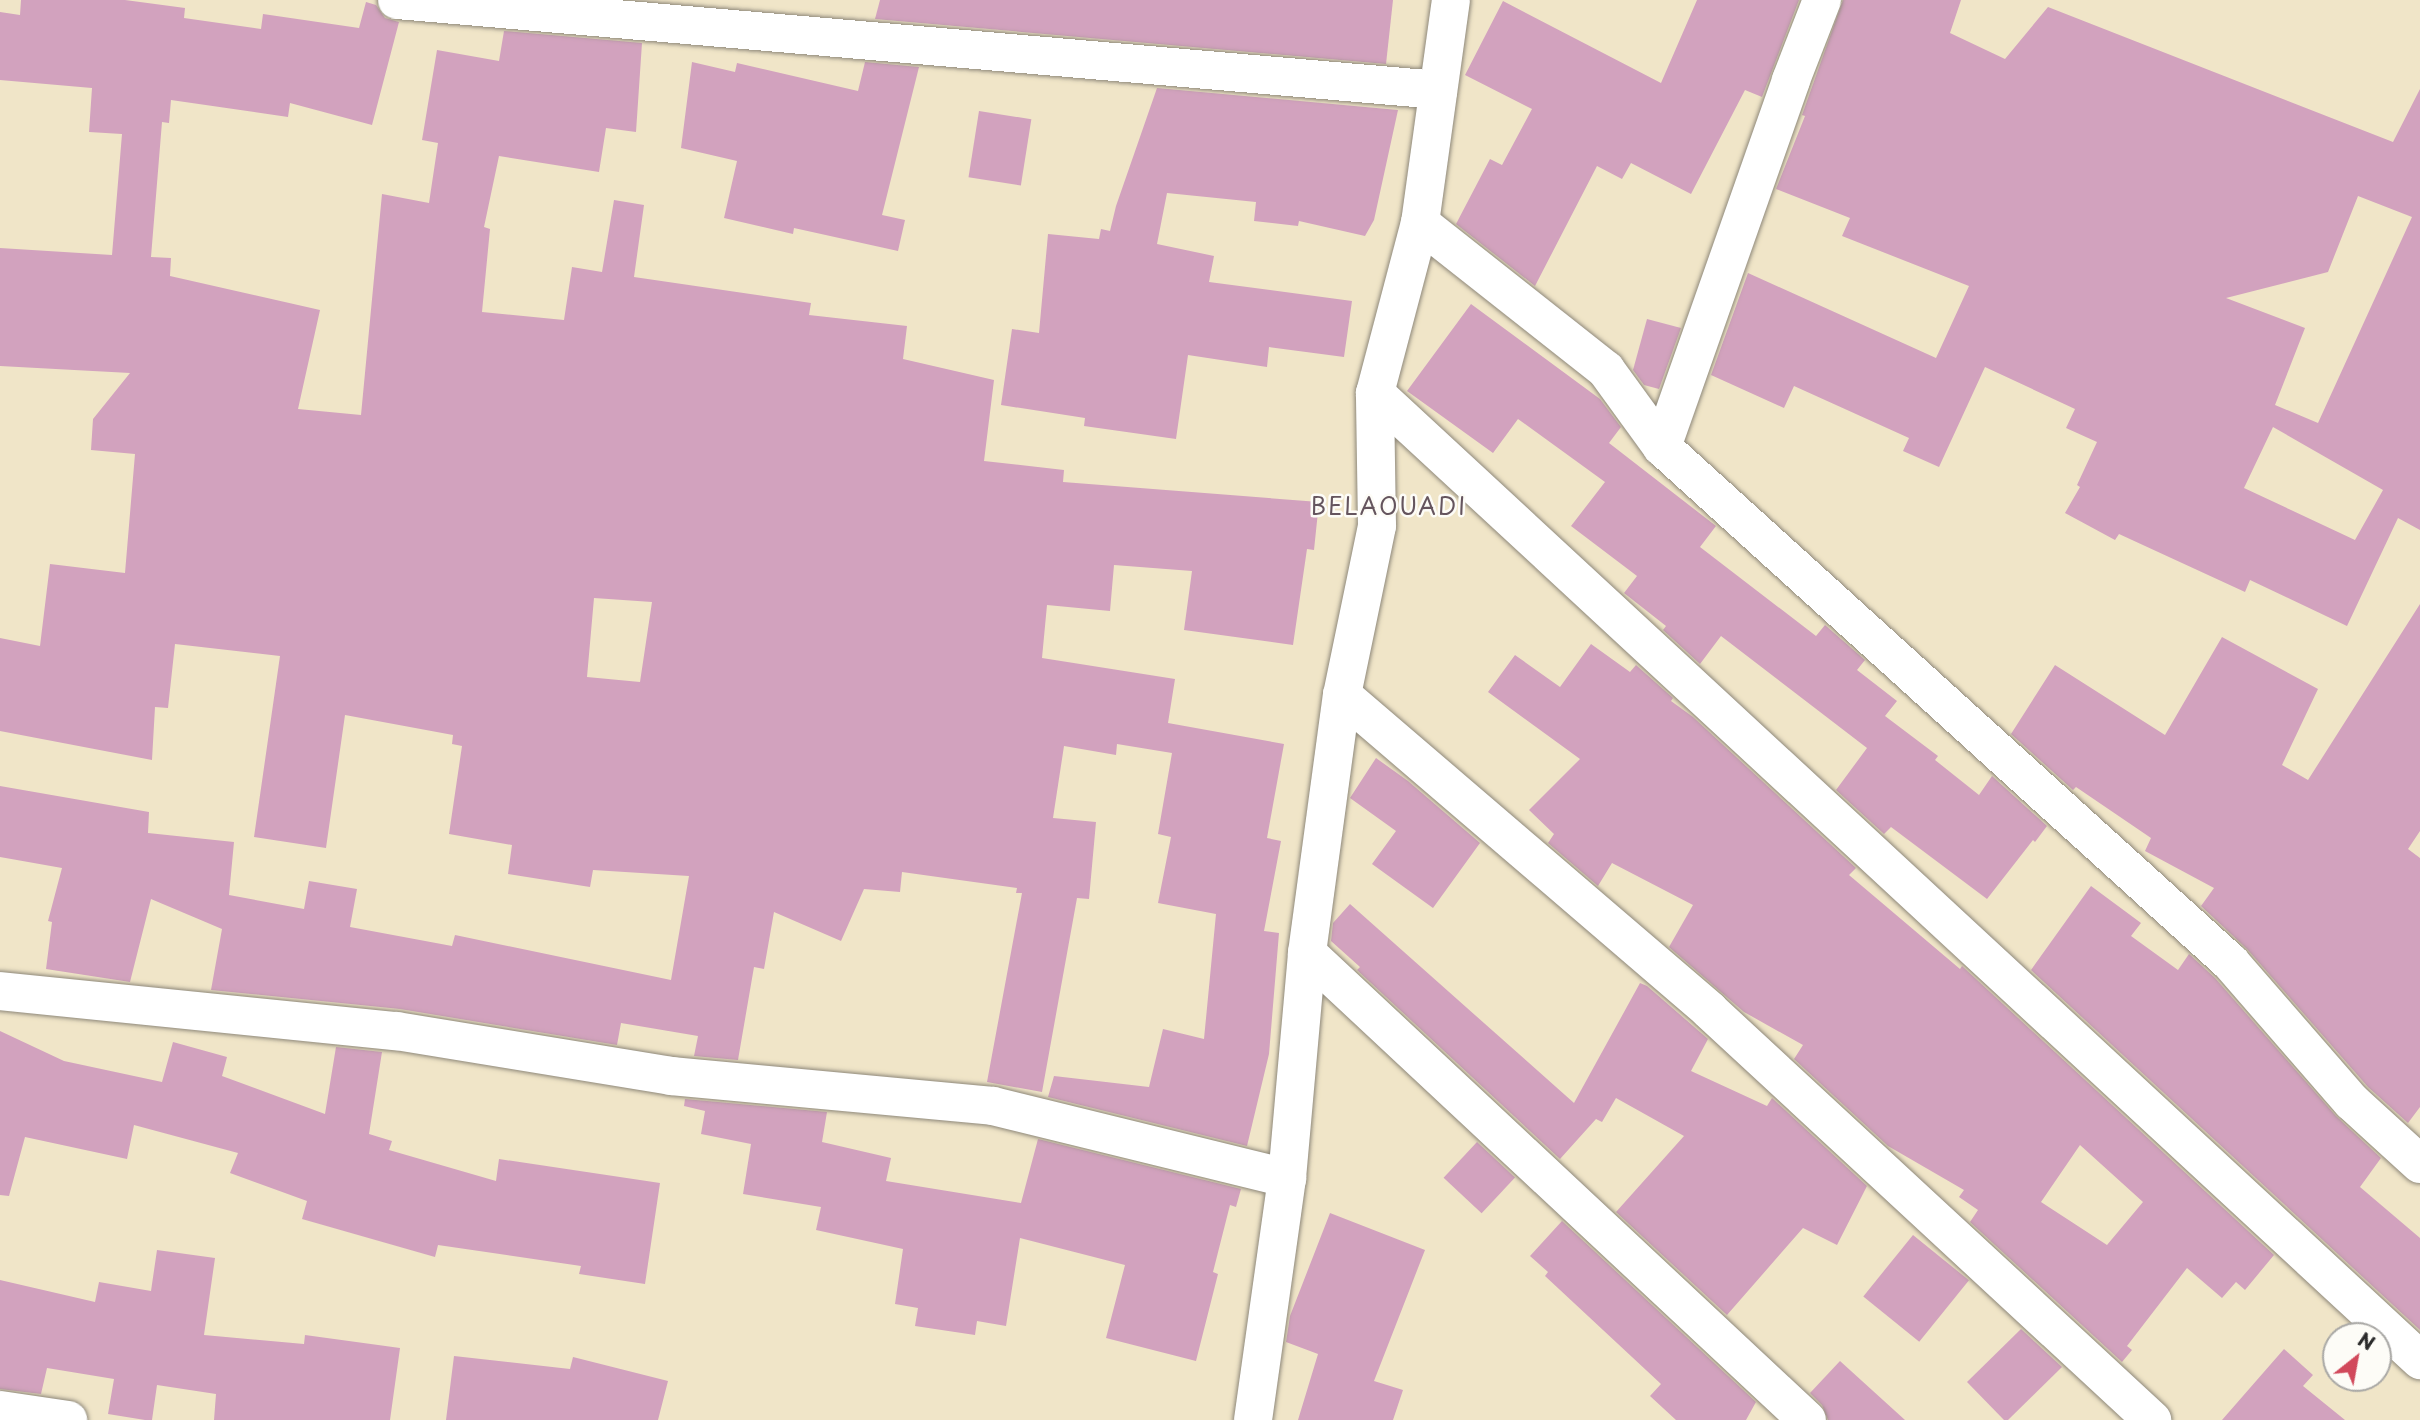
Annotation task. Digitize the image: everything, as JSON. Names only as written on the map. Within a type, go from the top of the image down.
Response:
[{"type":"street","points":[[397,0],[1438,90]]},
{"type":"street","points":[[1253,1420],[1287,1178],[1307,953],[1342,695],[1377,526],[1375,393],[1420,223],[1451,0]]},
{"type":"street","points":[[1662,447],[1791,80],[1822,0]]},
{"type":"street","points":[[1420,223],[1606,370],[1662,447],[2231,963],[2352,1102],[2420,1164]]},
{"type":"street","points":[[1375,393],[2420,1360]]},
{"type":"street","points":[[1342,695],[1709,1010],[2152,1420]]},
{"type":"street","points":[[1307,953],[1807,1420]]},
{"type":"street","points":[[0,991],[397,1031],[671,1076],[993,1106],[1287,1178]]},
{"type":"street","points":[[0,1410],[68,1420]]},
{"type":"building","points":[[21,0],[125,0],[185,8],[184,18],[261,29],[263,14],[359,28],[366,2],[376,5],[385,18],[399,22],[372,125],[290,103],[288,117],[171,100],[169,123],[162,122],[151,257],[171,258],[170,276],[320,310],[298,409],[361,415],[382,194],[429,203],[438,143],[422,140],[437,50],[499,61],[504,31],[642,43],[636,132],[606,128],[599,172],[499,156],[484,227],[490,229],[482,312],[564,320],[572,267],[602,272],[614,200],[644,205],[634,277],[811,303],[809,315],[907,326],[903,359],[994,380],[984,461],[1064,470],[1063,482],[1319,502],[1314,550],[1307,549],[1293,645],[1184,630],[1192,571],[1114,565],[1110,611],[1047,605],[1042,658],[1175,679],[1168,723],[1284,744],[1267,838],[1281,841],[1264,931],[1279,933],[1269,1054],[1247,1146],[1048,1097],[1054,1076],[1149,1087],[1163,1029],[1204,1039],[1216,914],[1158,903],[1171,837],[1158,834],[1172,753],[1117,744],[1116,755],[1064,746],[1053,818],[1096,822],[1089,899],[1077,898],[1042,1092],[987,1082],[1022,893],[1016,893],[1017,888],[902,872],[900,892],[864,889],[841,941],[774,912],[764,969],[754,967],[738,1060],[694,1056],[698,1036],[621,1023],[617,1045],[400,1009],[211,990],[222,929],[151,899],[130,982],[46,969],[52,922],[48,921],[62,868],[0,857],[0,786],[149,812],[148,833],[234,842],[229,895],[304,909],[309,881],[357,889],[350,927],[452,946],[455,935],[671,980],[689,876],[593,870],[590,887],[508,874],[512,845],[449,834],[462,746],[452,744],[453,735],[345,715],[326,848],[254,837],[280,656],[175,644],[168,708],[155,707],[152,760],[0,731],[0,638],[40,646],[50,564],[125,573],[135,454],[91,450],[93,419],[130,373],[0,366],[0,248],[112,255],[122,134],[89,132],[92,88],[0,80],[0,12],[20,15]],"holes":[[[594,598],[652,602],[640,682],[587,677]]]},
{"type":"building","points":[[880,0],[1393,0],[1386,64],[875,19]]},
{"type":"building","points":[[1697,0],[1799,0],[1762,97],[1745,90],[1691,194],[1631,163],[1622,179],[1597,166],[1535,286],[1456,224],[1490,159],[1502,165],[1532,109],[1465,75],[1503,1],[1661,83]]},
{"type":"building","points":[[1843,0],[1961,0],[1950,33],[2005,59],[2048,7],[2393,142],[2420,89],[2420,530],[2398,518],[2347,626],[2250,580],[2245,592],[2119,534],[2115,540],[2065,513],[2080,487],[2077,485],[2097,442],[2066,428],[2075,409],[1985,367],[1939,467],[1903,451],[1909,438],[1794,386],[1784,408],[1711,375],[1748,273],[1936,358],[1969,286],[1842,236],[1850,218],[1776,189],[1805,116],[1802,115]],"holes":[[[2358,196],[2412,217],[2318,423],[2275,405],[2305,328],[2226,298],[2328,272]],[[2273,427],[2383,490],[2355,540],[2244,488]]]},
{"type":"building","points":[[692,62],[735,72],[737,63],[858,91],[865,62],[919,67],[882,215],[905,220],[898,251],[794,228],[793,234],[724,218],[737,161],[681,148]]},
{"type":"building","points":[[1157,88],[1398,110],[1374,220],[1365,236],[1299,221],[1298,226],[1254,221],[1256,202],[1167,193],[1157,244],[1214,256],[1209,282],[1352,301],[1344,357],[1269,347],[1267,367],[1188,355],[1176,439],[1084,426],[1085,418],[1001,405],[1012,329],[1039,333],[1048,234],[1099,239],[1101,229],[1110,231],[1116,206]]},
{"type":"building","points":[[979,111],[1031,119],[1021,185],[969,177]]},
{"type":"building","points":[[1471,304],[1600,399],[1621,427],[1609,443],[1716,526],[1700,547],[1816,636],[1825,625],[1865,660],[1857,670],[1897,701],[1885,716],[1938,756],[1935,760],[1979,795],[1992,776],[2047,826],[1987,899],[1891,827],[1884,834],[1836,790],[1867,748],[1721,636],[1700,664],[1663,630],[1666,626],[1624,593],[1637,576],[1571,526],[1605,482],[1518,419],[1493,453],[1407,391]]},
{"type":"building","points":[[1647,319],[1681,328],[1659,389],[1644,385],[1633,370]]},
{"type":"building","points":[[2420,604],[2420,831],[2408,849],[2420,858],[2420,1107],[2408,1123],[2368,1087],[2247,949],[2201,906],[2214,888],[2145,851],[2151,838],[2076,787],[2073,790],[2011,734],[2055,665],[2165,735],[2222,637],[2318,689],[2282,765],[2308,780]]},
{"type":"building","points":[[1591,644],[1630,672],[1636,665],[1673,698],[1671,701],[1693,717],[1856,868],[1849,875],[1960,969],[1962,966],[2274,1255],[2245,1290],[2236,1282],[2222,1298],[2187,1268],[2127,1346],[2132,1350],[2122,1362],[1970,1222],[1978,1210],[1959,1197],[1964,1190],[1888,1146],[1794,1059],[1803,1045],[1744,1012],[1669,947],[1693,905],[1612,863],[1598,886],[1548,843],[1554,834],[1529,810],[1580,759],[1488,692],[1515,655],[1560,687]],"holes":[[[2080,1145],[2143,1202],[2107,1245],[2041,1202]]]},
{"type":"building","points":[[1376,758],[1408,781],[1480,843],[1433,908],[1372,864],[1396,831],[1350,798]]},
{"type":"building","points":[[2091,886],[2141,923],[2131,936],[2178,970],[2189,954],[2215,978],[2336,1116],[2381,1158],[2360,1187],[2420,1238],[2420,1330],[2031,970]]},
{"type":"building","points":[[1350,904],[1574,1103],[1640,983],[1647,986],[1708,1039],[1691,1071],[1767,1106],[1772,1098],[1867,1186],[1837,1245],[1803,1228],[1727,1315],[1616,1212],[1684,1136],[1616,1098],[1602,1122],[1596,1119],[1560,1159],[1357,970],[1360,967],[1331,941],[1333,923]]},
{"type":"building","points":[[0,1031],[64,1061],[162,1082],[173,1042],[227,1057],[222,1076],[325,1114],[336,1047],[382,1052],[369,1134],[392,1141],[389,1150],[496,1181],[499,1159],[660,1183],[645,1284],[579,1274],[581,1266],[438,1245],[435,1257],[302,1219],[307,1201],[230,1173],[238,1153],[134,1125],[127,1159],[25,1137],[9,1196],[0,1195]]},
{"type":"building","points":[[685,1099],[827,1112],[822,1142],[891,1158],[886,1181],[1021,1203],[1038,1139],[1241,1189],[1236,1207],[1230,1205],[1213,1272],[1218,1274],[1196,1361],[1106,1338],[1125,1265],[1020,1238],[1006,1326],[977,1321],[975,1335],[915,1326],[918,1308],[895,1304],[903,1249],[816,1230],[821,1207],[743,1194],[751,1144],[701,1134],[705,1111],[684,1106]]},
{"type":"building","points":[[1477,1142],[1515,1177],[1482,1213],[1444,1178]]},
{"type":"building","points":[[1330,1213],[1425,1250],[1374,1381],[1403,1390],[1393,1420],[1298,1420],[1318,1354],[1286,1342],[1290,1316]]},
{"type":"building","points":[[1562,1221],[1756,1402],[1746,1420],[1676,1420],[1650,1396],[1661,1384],[1545,1276],[1548,1272],[1530,1256]]},
{"type":"building","points":[[1913,1235],[1969,1280],[1919,1342],[1863,1296]]},
{"type":"building","points":[[157,1250],[215,1258],[204,1335],[304,1344],[305,1335],[400,1348],[390,1420],[214,1420],[216,1394],[157,1385],[152,1420],[145,1420],[108,1414],[114,1379],[47,1368],[41,1394],[0,1389],[0,1280],[95,1302],[99,1282],[151,1291]]},
{"type":"building","points":[[2021,1329],[2062,1367],[2008,1420],[2004,1420],[1967,1382]]},
{"type":"building","points":[[2284,1349],[2313,1375],[2303,1386],[2345,1420],[2222,1420]]},
{"type":"building","points":[[454,1356],[570,1369],[573,1357],[668,1381],[658,1420],[446,1420]]},
{"type":"building","points":[[1840,1361],[1905,1420],[1828,1420],[1822,1405],[1810,1393]]},
{"type":"district","name":"BELAOUADI","points":[[1389,506]]}]
